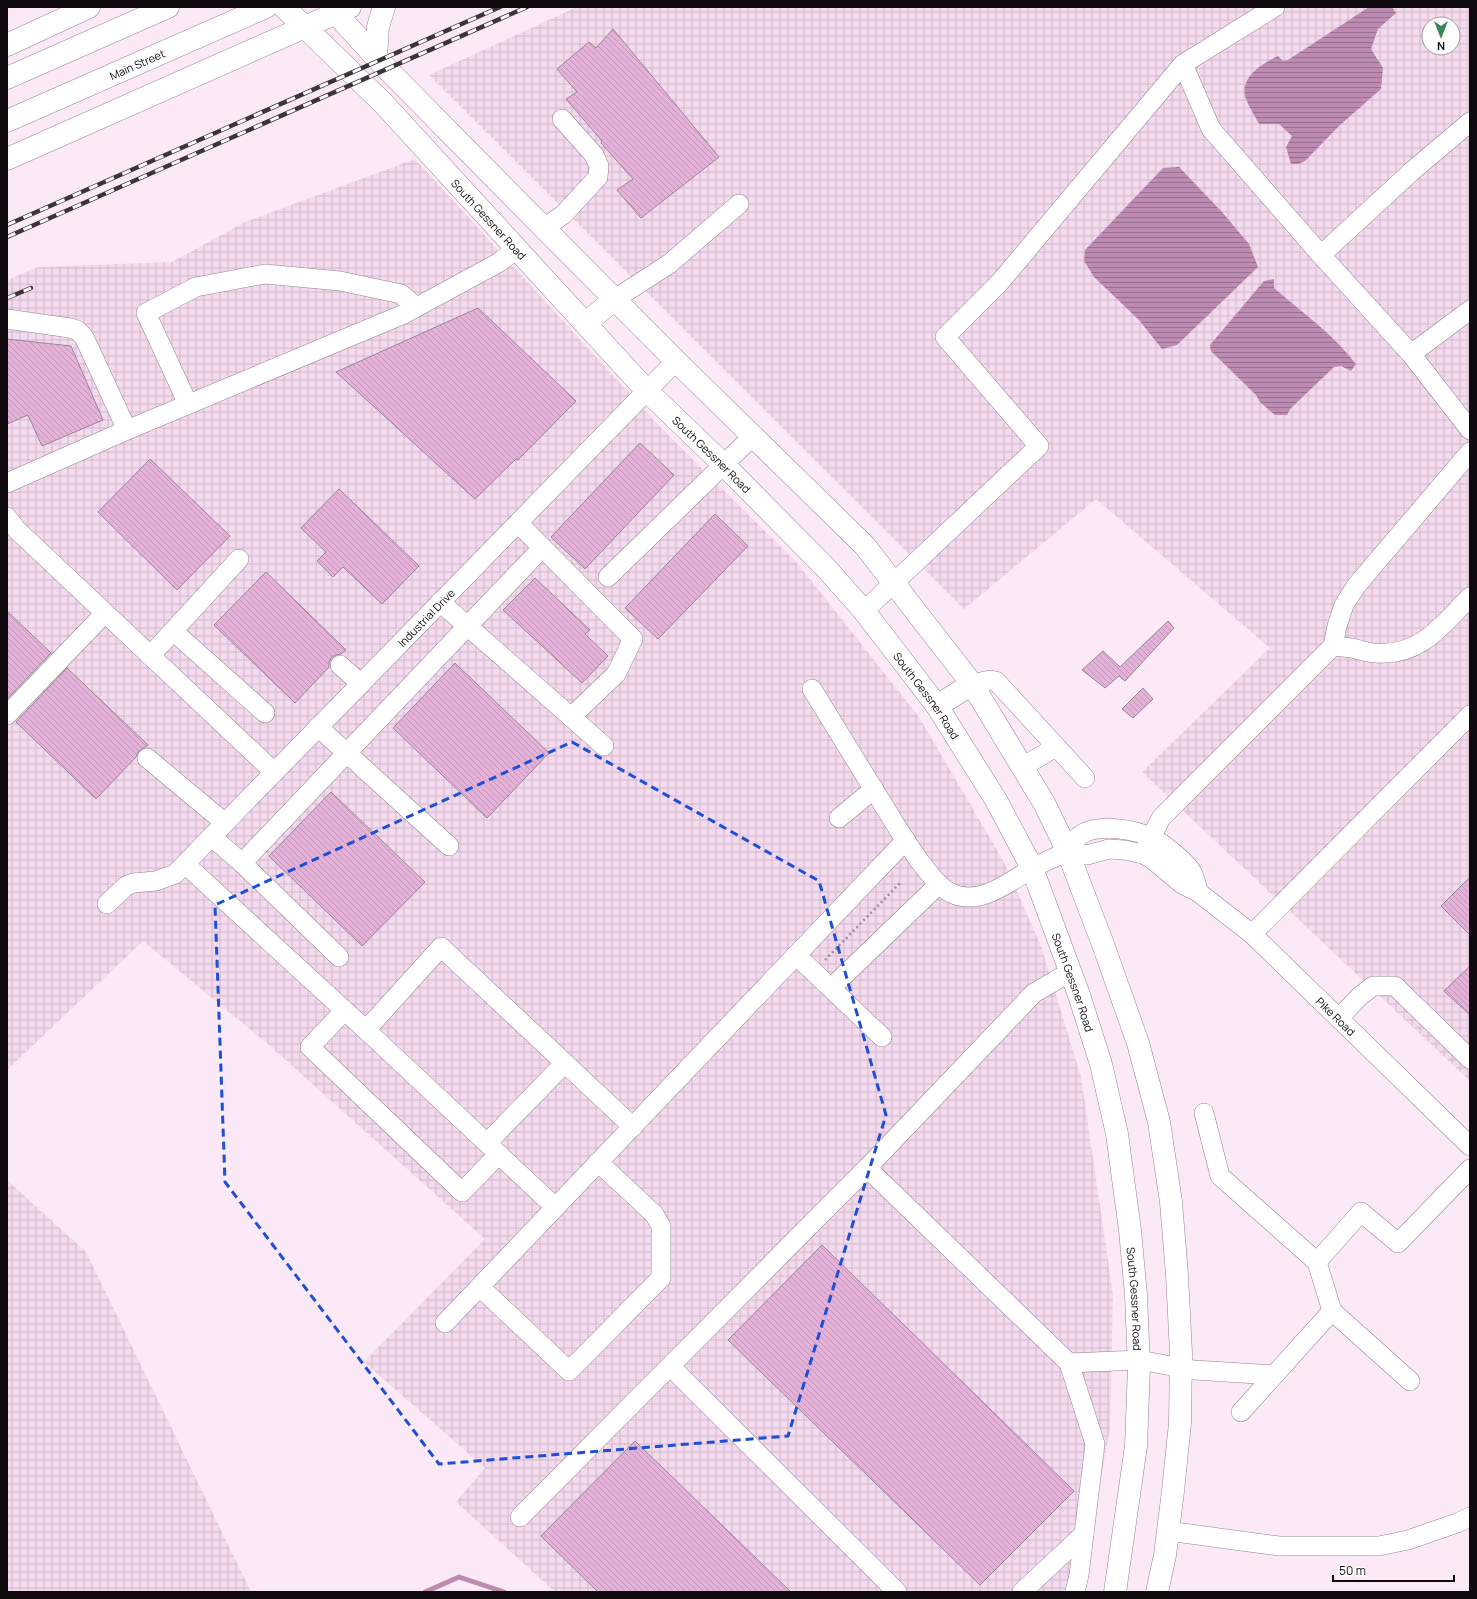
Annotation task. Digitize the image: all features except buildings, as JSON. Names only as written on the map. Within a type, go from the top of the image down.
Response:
[{"type":"main road","points":[[10,40],[89,7]]},
{"type":"main road","points":[[7,78],[168,7]]},
{"type":"main road","name":"Main Street","points":[[7,121],[266,7]]},
{"type":"main road","name":"South Gessner Road","points":[[284,7],[383,103],[647,390],[826,568],[864,611],[937,706],[996,800],[1032,868],[1070,972],[1101,1064],[1117,1134],[1130,1230],[1136,1296],[1139,1360],[1136,1446],[1115,1592]]},
{"type":"main road","points":[[376,56],[378,27],[384,7]]},
{"type":"main road","points":[[7,159],[305,28],[339,9],[376,56],[544,228],[676,361],[865,546],[972,684],[1044,803],[1067,850],[1104,947],[1138,1043],[1159,1122],[1171,1202],[1177,1275],[1181,1368],[1179,1428],[1168,1531],[1157,1592]]},
{"type":"main road","points":[[517,249],[544,228]]},
{"type":"main road","points":[[586,323],[615,299]]},
{"type":"main road","points":[[937,706],[972,684]]},
{"type":"street","points":[[864,611],[1038,446],[945,336],[1000,282],[1183,64],[1275,7]]},
{"type":"street","points":[[1183,64],[1211,129],[1321,255],[1411,354],[1470,430]]},
{"type":"street","points":[[544,228],[564,214],[598,177],[599,166],[594,155],[562,119]]},
{"type":"street","points":[[1321,255],[1411,172],[1470,122]]},
{"type":"street","points":[[615,299],[669,264],[739,204]]},
{"type":"street","points":[[7,483],[188,404],[404,314],[498,263],[517,249]]},
{"type":"street","points":[[188,404],[146,313],[196,287],[265,274],[340,281],[401,294],[416,308]]},
{"type":"street","points":[[1411,354],[1470,310]]},
{"type":"street","points":[[7,319],[70,328],[77,330],[84,336],[127,430]]},
{"type":"street","name":"Industrial Drive","points":[[180,869],[676,361]]},
{"type":"street","points":[[608,577],[753,436]]},
{"type":"street","points":[[1142,854],[1161,818],[1333,646],[1337,626],[1344,605],[1356,586],[1470,452]]},
{"type":"street","points":[[7,516],[17,530],[274,772]]},
{"type":"street","points":[[518,523],[633,639],[616,674],[571,717]]},
{"type":"street","points":[[242,863],[542,548]]},
{"type":"street","points":[[150,656],[239,559]]},
{"type":"street","points":[[1333,646],[1375,653],[1395,653],[1415,646],[1427,640],[1470,597]]},
{"type":"street","points":[[440,602],[604,746]]},
{"type":"street","points":[[7,715],[105,613]]},
{"type":"street","points":[[173,630],[265,713]]},
{"type":"street","points":[[340,666],[361,684]]},
{"type":"street","points":[[972,684],[990,680],[996,681],[1085,778]]},
{"type":"street","points":[[812,689],[906,840],[938,885],[952,894],[969,897],[985,894],[1006,886],[1032,868],[1067,850],[1078,837],[1084,833],[1104,828],[1134,831],[1151,837],[1168,846],[1193,873],[1198,892]]},
{"type":"street","points":[[1252,934],[1470,715]]},
{"type":"street","points":[[318,727],[449,846]]},
{"type":"street","points":[[1022,767],[1056,747]]},
{"type":"street","points":[[147,758],[225,823]]},
{"type":"street","points":[[839,818],[874,789]]},
{"type":"street","points":[[212,837],[242,863],[339,957]]},
{"type":"street","points":[[445,1323],[906,840]]},
{"type":"street","name":"Pike Road","points":[[1067,850],[1087,856],[1109,849],[1124,850],[1142,854],[1152,859],[1182,884],[1198,892],[1252,934],[1470,1146]]},
{"type":"street","points":[[107,904],[126,886],[134,883],[156,881],[180,869],[366,1030],[556,1207]]},
{"type":"street","points":[[831,988],[938,885]]},
{"type":"street","points":[[366,1030],[441,947],[632,1127]]},
{"type":"street","points":[[796,955],[882,1037]]},
{"type":"street","points":[[520,1517],[867,1168],[1034,993],[1070,972]]},
{"type":"street","points":[[1339,1018],[1360,996],[1373,986],[1394,986],[1470,1059]]},
{"type":"street","points":[[344,1011],[310,1047],[462,1192],[493,1149],[565,1063]]},
{"type":"street","points":[[1204,1113],[1220,1176],[1318,1262],[1332,1311],[1410,1381]]},
{"type":"street","points":[[480,1287],[569,1371],[661,1278],[661,1226],[654,1214],[598,1162]]},
{"type":"street","points":[[867,1168],[1069,1363],[1095,1444],[1079,1575],[1075,1592]]},
{"type":"street","points":[[1318,1262],[1361,1212],[1398,1243],[1470,1169]]},
{"type":"street","points":[[1241,1412],[1332,1311]]},
{"type":"street","points":[[1069,1363],[1139,1360],[1181,1368],[1274,1375]]},
{"type":"street","points":[[670,1366],[897,1592]]},
{"type":"street","points":[[1168,1531],[1279,1546],[1378,1546],[1408,1540],[1470,1517]]},
{"type":"street","points":[[1022,1592],[1084,1534]]},
{"type":"path","points":[[814,972],[900,883]]},
{"type":"highlighted area","points":[[572,742],[819,881],[886,1115],[788,1436],[439,1464],[225,1182],[215,905]]},
{"type":"shaded area","points":[[577,7],[1470,7],[1470,1081],[1142,772],[1270,648],[1096,499],[964,609],[429,75]]},
{"type":"shaded area","points":[[1369,7],[1392,7],[1396,13],[1378,29],[1371,49],[1383,68],[1381,89],[1339,126],[1305,161],[1298,164],[1291,164],[1286,147],[1292,136],[1279,124],[1259,124],[1246,99],[1244,91],[1246,84],[1253,72],[1259,67],[1278,56],[1283,61],[1288,60]]},
{"type":"shaded area","points":[[415,159],[661,428],[798,564],[919,717],[1004,862],[1041,946],[1081,1077],[1113,1295],[1110,1428],[1080,1592],[555,1592],[456,1502],[485,1468],[364,1362],[485,1239],[269,1045],[143,941],[7,1070],[7,280],[38,267],[172,262],[245,222]]},
{"type":"shaded area","points":[[1179,167],[1222,212],[1249,244],[1258,267],[1177,345],[1162,349],[1139,320],[1094,277],[1084,261],[1085,250],[1163,168]]},
{"type":"shaded area","points":[[1274,279],[1274,288],[1338,343],[1356,364],[1351,371],[1341,366],[1334,367],[1290,409],[1287,415],[1275,415],[1260,402],[1256,395],[1211,351],[1210,345],[1264,281]]},
{"type":"shaded area","points":[[7,1180],[86,1252],[251,1592],[7,1592]]},
{"type":"waterway","points":[[425,1592],[459,1577],[504,1592]]},
{"type":"railway","points":[[7,225],[500,7]]},
{"type":"railway","points":[[7,237],[527,7]]},
{"type":"railway","points":[[7,298],[31,288]]}]
